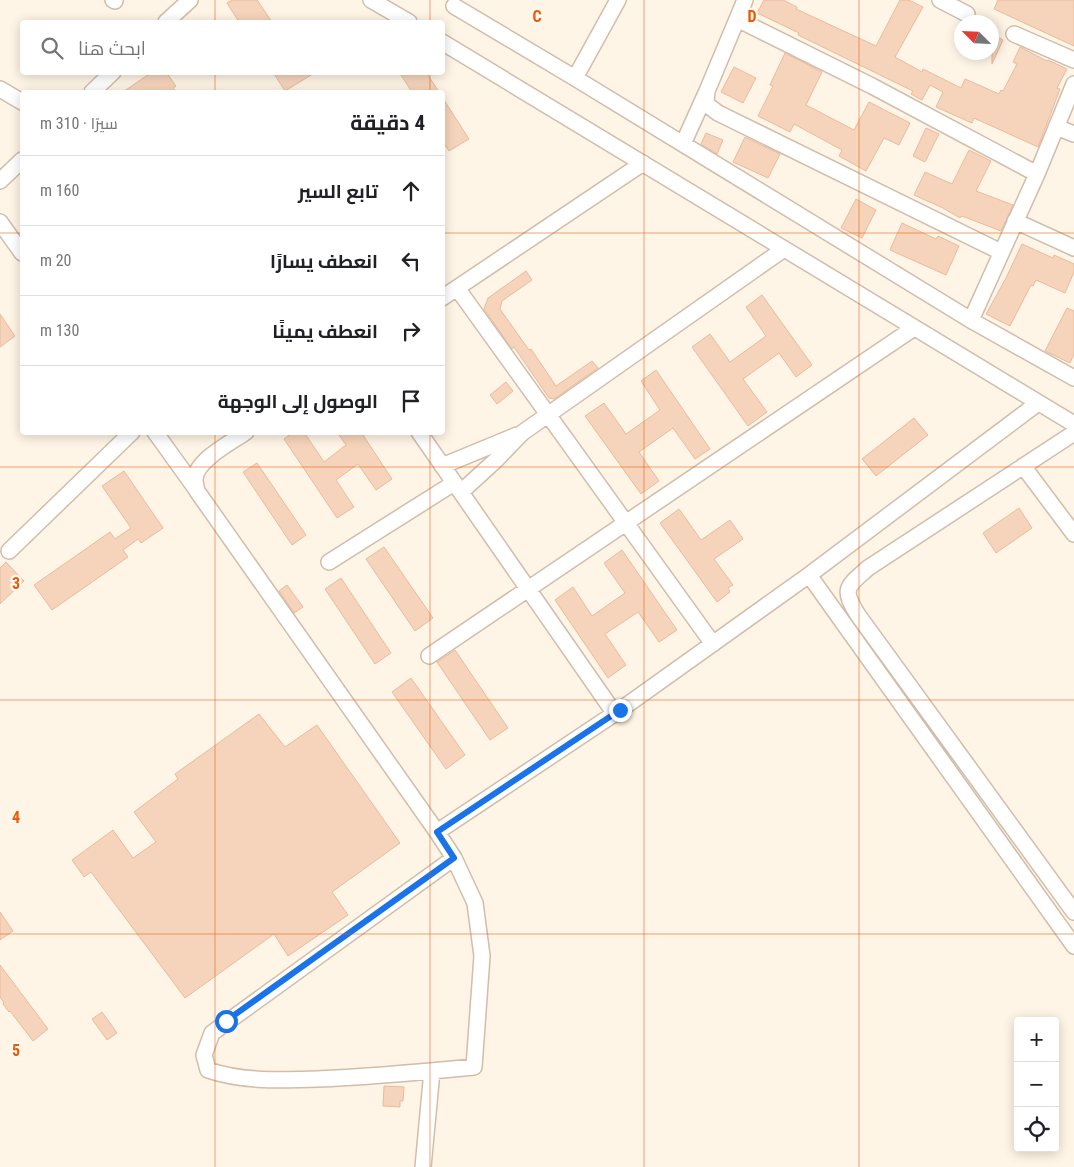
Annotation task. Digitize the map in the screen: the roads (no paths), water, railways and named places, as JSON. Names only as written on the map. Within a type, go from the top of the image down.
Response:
[{"type":"street","points":[[168,20],[190,0]]},
{"type":"street","points":[[371,0],[406,20]]},
{"type":"street","points":[[574,78],[618,0]]},
{"type":"street","points":[[683,144],[745,0]]},
{"type":"street","points":[[940,0],[967,14]]},
{"type":"street","points":[[454,6],[974,322],[1073,376]]},
{"type":"street","points":[[737,19],[872,86],[1037,174]]},
{"type":"street","points":[[1014,34],[1074,60]]},
{"type":"street","points":[[445,44],[1074,424]]},
{"type":"street","points":[[94,90],[110,75]]},
{"type":"street","points":[[974,322],[972,318],[974,312],[1037,174],[1074,84]]},
{"type":"street","points":[[0,89],[20,101]]},
{"type":"street","points":[[707,91],[706,104],[718,113],[1001,252]]},
{"type":"street","points":[[1056,127],[1074,134]]},
{"type":"street","points":[[0,181],[20,162]]},
{"type":"street","points":[[445,296],[643,163]]},
{"type":"street","points":[[1015,221],[1074,248]]},
{"type":"street","points":[[0,222],[20,250]]},
{"type":"street","points":[[329,562],[458,488],[496,460],[522,433],[784,249]]},
{"type":"street","points":[[457,288],[713,644]]},
{"type":"street","points":[[429,656],[914,328]]},
{"type":"street","points":[[437,832],[614,714],[713,644],[809,575],[1038,403]]},
{"type":"street","points":[[442,466],[522,433]]},
{"type":"street","points":[[1074,433],[868,568],[850,584],[847,594],[849,602],[858,615],[1074,912]]},
{"type":"street","points":[[8,551],[129,435]]},
{"type":"street","points":[[156,435],[454,858],[475,903],[482,956],[474,1067],[366,1077],[257,1080],[222,1075],[208,1070],[204,1055],[212,1032],[454,858]]},
{"type":"street","points":[[197,491],[195,480],[197,470],[206,459],[242,435]]},
{"type":"street","points":[[421,435],[614,714]]},
{"type":"street","points":[[1023,466],[1074,534]]},
{"type":"street","points":[[809,575],[1074,946]]},
{"type":"street","points":[[423,1167],[432,1071]]}]
